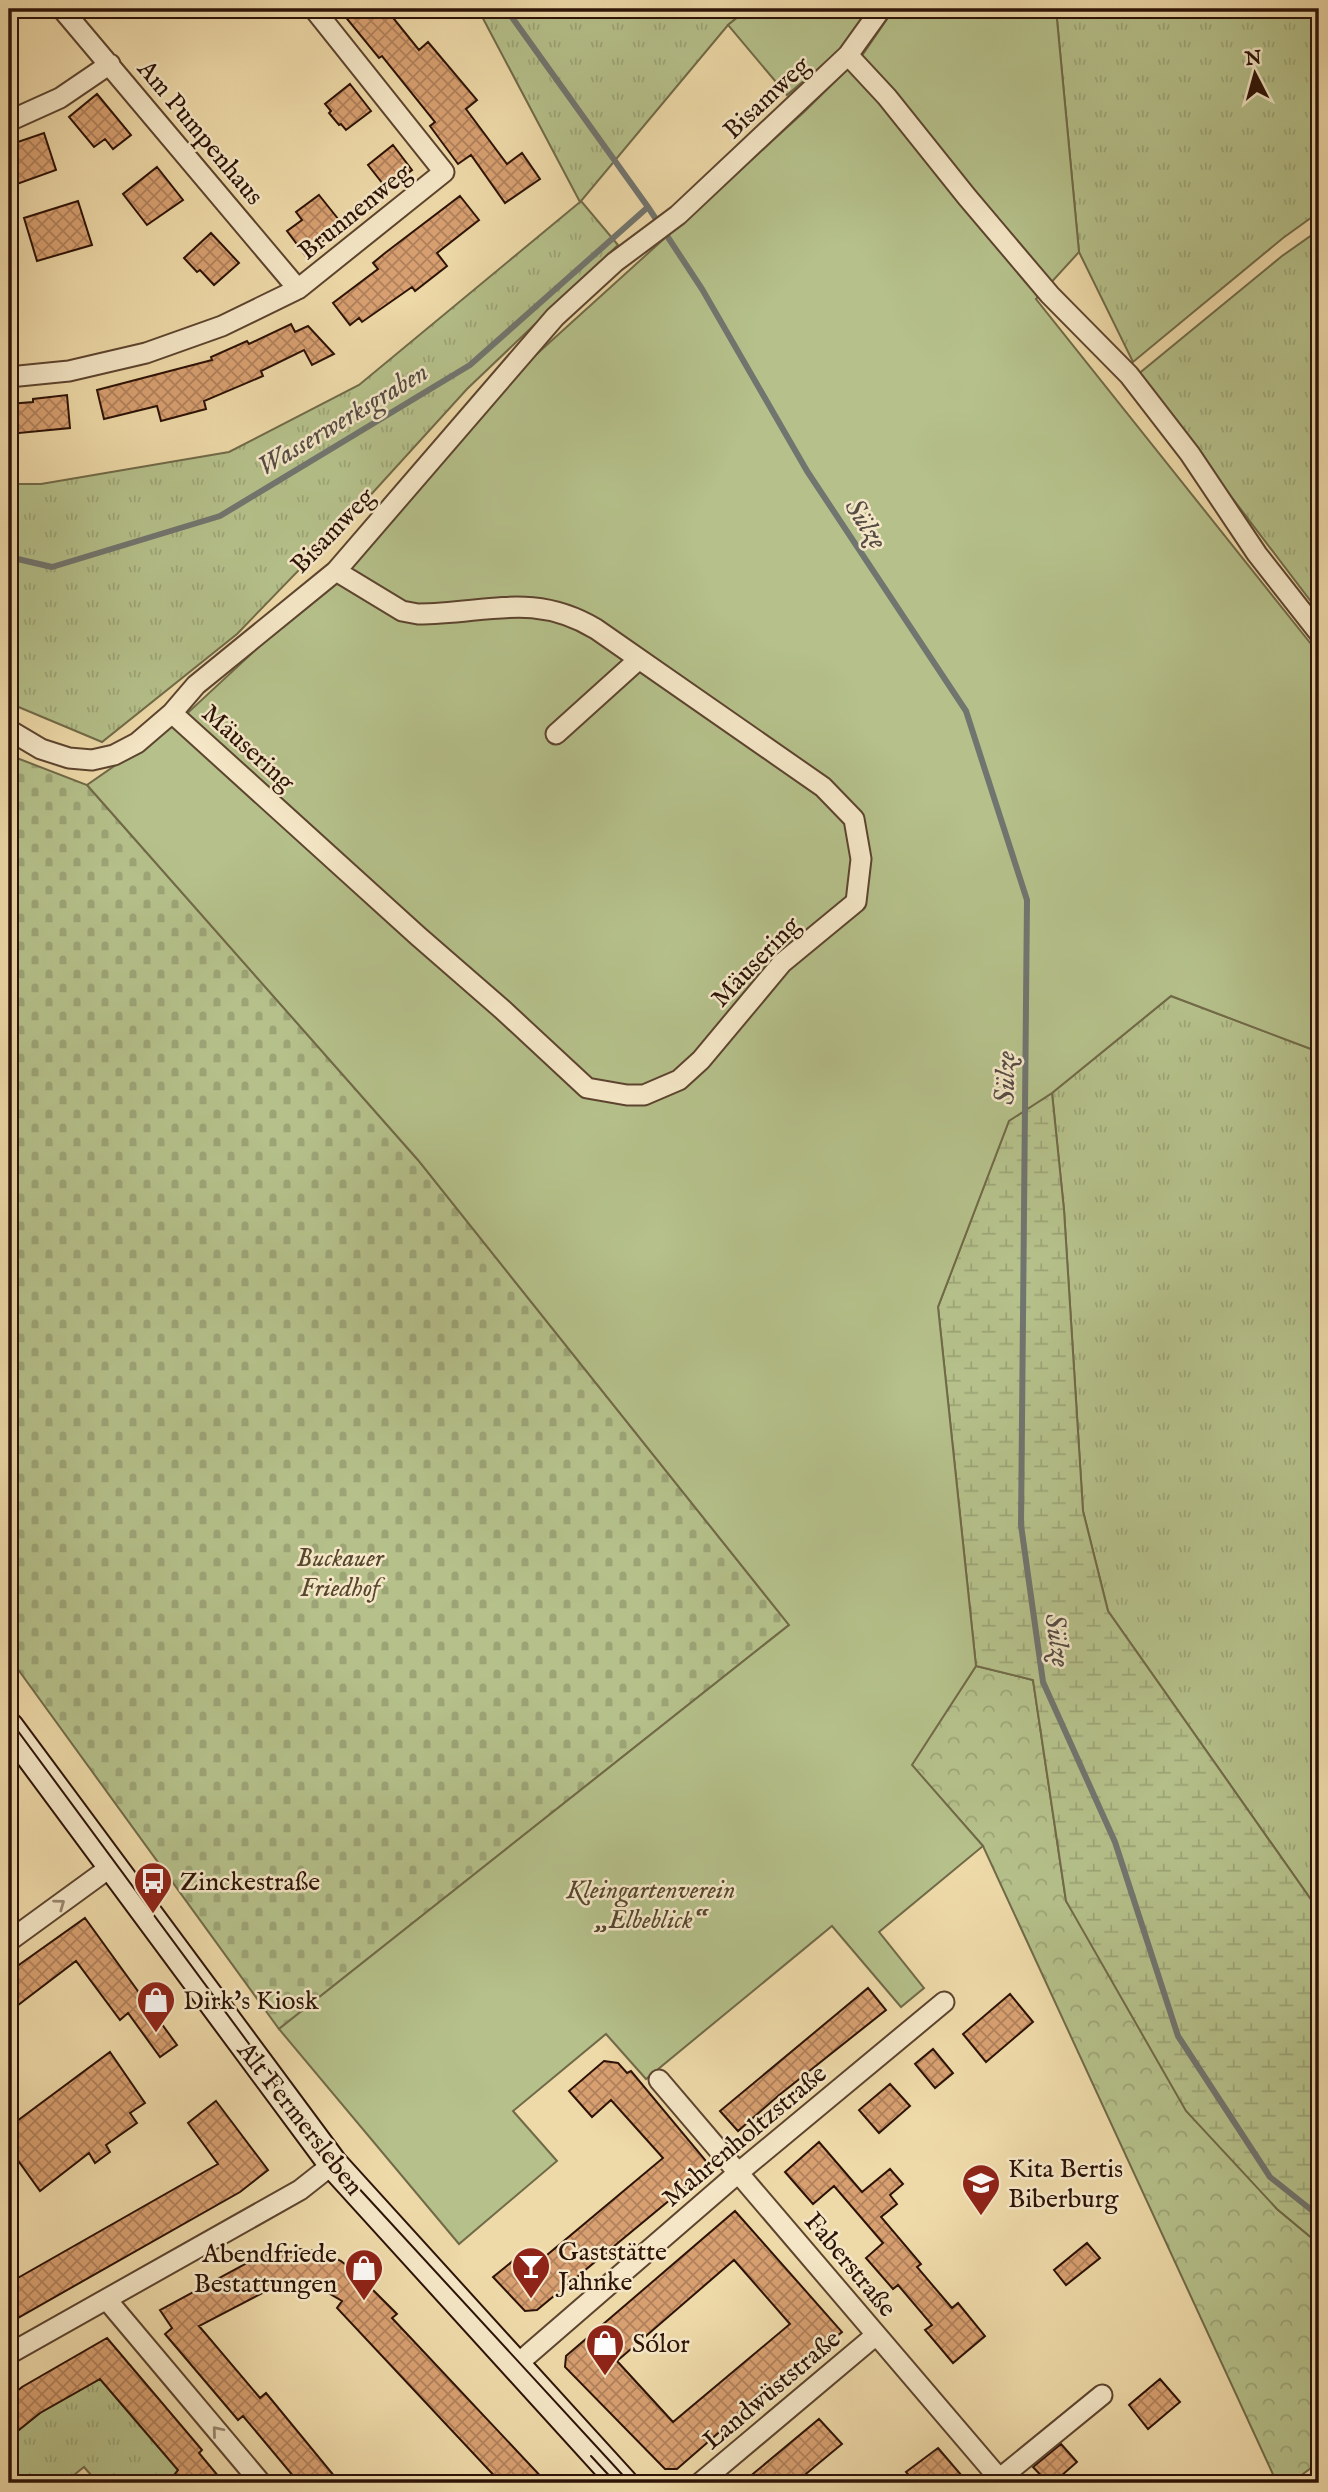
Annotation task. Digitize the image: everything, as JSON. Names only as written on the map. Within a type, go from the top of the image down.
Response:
[{"type":"main road","name":"Alt Fermersleben","points":[[9,1727],[333,2164],[623,2483]]},
{"type":"street","name":"Am Pumpenhaus","points":[[62,9],[298,289]]},
{"type":"street","name":"Brunnenweg","points":[[298,289],[444,172],[314,9]]},
{"type":"street","name":"Bisamweg","points":[[9,730],[41,749],[69,758],[92,760],[114,755],[137,743],[172,713],[196,685],[336,571],[555,317],[615,262],[678,215],[848,55],[881,9]]},
{"type":"street","points":[[848,55],[887,97],[1050,295],[1129,375],[1190,454],[1257,554],[1319,633]]},
{"type":"street","points":[[9,121],[60,98],[110,64]]},
{"type":"street","points":[[9,377],[69,372],[146,353],[222,326],[298,289]]},
{"type":"street","name":"Mäusering","points":[[172,713],[587,1088],[627,1095],[645,1095],[679,1080],[701,1060],[782,963],[856,902],[861,859],[854,819],[823,787],[596,629],[564,613],[521,606],[418,614],[402,611],[336,571]]},
{"type":"street","points":[[556,734],[638,660]]},
{"type":"street","points":[[9,1941],[112,1866]]},
{"type":"street","name":"Mahrenholtzstraße","points":[[515,2366],[738,2173],[944,2002]]},
{"type":"street","name":"Faberstraße","points":[[659,2080],[1001,2481]]},
{"type":"street","points":[[9,2354],[299,2191],[333,2164]]},
{"type":"street","points":[[107,2300],[261,2483]]},
{"type":"street","name":"Landwüststraße","points":[[700,2483],[876,2335]]},
{"type":"street","points":[[1001,2481],[1102,2395]]},
{"type":"green space","points":[[478,9],[748,9],[728,25],[581,201],[618,245],[467,389],[357,510],[237,634],[102,742],[9,703],[9,484],[41,484],[229,452],[359,385],[580,202]]},
{"type":"green space","points":[[748,9],[871,9],[843,48],[787,95],[728,25]]},
{"type":"green space","name":"Kleingartenverein „Elbeblick“","points":[[894,9],[1056,9],[1079,252],[1036,299],[1319,654],[1319,1052],[1171,996],[1052,1093],[1009,1121],[938,1307],[976,1666],[912,1765],[983,1846],[879,1932],[924,1988],[901,2007],[832,1926],[646,2079],[606,2034],[513,2111],[557,2161],[459,2244],[279,2029],[789,1625],[418,1160],[87,785],[179,721],[375,539],[528,362],[804,112],[863,54]]},
{"type":"green space","points":[[1056,9],[1319,9],[1319,212],[1283,238],[1133,362],[1079,252]]},
{"type":"green space","points":[[1319,230],[1319,315],[1313,336],[1319,360],[1319,612],[1136,376],[1282,256]]},
{"type":"green space","name":"Buckauer Friedhof","points":[[9,755],[87,785],[418,1160],[789,1625],[279,2029],[9,1657]]},
{"type":"green space","points":[[1171,996],[1319,1052],[1319,1911],[1108,1611],[1083,1511],[1064,1210],[1052,1093]]},
{"type":"green space","points":[[1052,1093],[1064,1210],[1083,1511],[1108,1611],[1319,1911],[1319,2244],[1277,2209],[1186,2111],[1066,1901],[1033,1680],[976,1666],[938,1307],[1009,1120]]},
{"type":"green space","points":[[976,1666],[1033,1680],[1066,1901],[1277,2209],[1319,2244],[1319,2462],[1291,2483],[1277,2483],[983,1846],[911,1765]]},
{"type":"green space","points":[[100,2379],[178,2470],[175,2474],[183,2483],[98,2483],[84,2467],[64,2483],[9,2483],[9,2438],[40,2413]]},
{"type":"building","points":[[339,9],[386,9],[419,50],[428,42],[477,100],[466,109],[507,164],[522,153],[540,179],[505,203],[471,155],[458,164],[430,126],[435,122],[382,56],[379,58]]},
{"type":"building","points":[[350,84],[371,111],[346,130],[329,113],[331,111],[325,104]]},
{"type":"building","points":[[97,94],[131,135],[113,149],[105,139],[94,147],[69,117]]},
{"type":"building","points":[[44,133],[56,170],[17,184],[9,160],[9,145]]},
{"type":"building","points":[[393,145],[412,170],[387,189],[368,165]]},
{"type":"building","points":[[157,167],[183,200],[147,225],[123,194]]},
{"type":"building","points":[[319,195],[343,225],[305,255],[287,231],[302,220],[296,212]]},
{"type":"building","points":[[460,196],[479,220],[437,253],[447,266],[415,291],[412,287],[362,322],[359,318],[350,325],[333,303],[378,269],[373,263]]},
{"type":"building","points":[[78,201],[92,245],[37,261],[24,218]]},
{"type":"building","points":[[211,233],[239,263],[214,285],[184,258]]},
{"type":"building","points":[[291,324],[295,332],[308,326],[334,354],[312,365],[304,350],[261,371],[263,376],[204,401],[206,409],[161,421],[157,406],[104,419],[97,390],[212,360],[211,357],[247,341],[249,344]]},
{"type":"building","points":[[67,395],[70,428],[9,434],[9,404]]},
{"type":"building","points":[[85,1918],[177,2045],[160,2057],[128,2013],[120,2020],[76,1961],[9,2012],[9,1972]]},
{"type":"building","points":[[868,1988],[886,2010],[738,2131],[720,2111]]},
{"type":"building","points":[[1010,1994],[1033,2022],[986,2062],[963,2034]]},
{"type":"building","points":[[933,2049],[953,2073],[935,2088],[915,2064]]},
{"type":"building","points":[[110,2052],[145,2103],[130,2113],[137,2123],[106,2145],[110,2152],[95,2163],[89,2153],[40,2191],[9,2148],[9,2127]]},
{"type":"building","points":[[604,2061],[618,2063],[627,2073],[631,2071],[706,2161],[706,2170],[537,2310],[525,2311],[493,2277],[524,2252],[535,2265],[663,2158],[611,2100],[592,2117],[569,2091]]},
{"type":"building","points":[[890,2084],[910,2106],[879,2133],[859,2110]]},
{"type":"building","points":[[216,2101],[268,2170],[240,2192],[16,2319],[9,2305],[9,2283],[218,2164],[188,2123]]},
{"type":"building","points":[[819,2142],[862,2192],[890,2169],[903,2184],[890,2195],[897,2204],[881,2217],[921,2264],[917,2267],[952,2308],[958,2303],[985,2336],[953,2363],[925,2330],[932,2325],[898,2285],[893,2289],[866,2258],[883,2243],[834,2186],[813,2204],[785,2172]]},
{"type":"building","points":[[735,2211],[842,2332],[762,2395],[677,2469],[665,2469],[565,2367],[566,2356]],"holes":[[[734,2260],[790,2324],[673,2422],[617,2361]]]},
{"type":"building","points":[[1087,2243],[1100,2258],[1066,2285],[1054,2270]]},
{"type":"building","points":[[300,2249],[323,2252],[356,2273],[397,2314],[392,2318],[547,2483],[501,2483],[337,2308],[342,2301],[316,2286],[300,2284],[270,2289],[199,2326],[260,2398],[266,2393],[340,2483],[299,2483],[243,2416],[238,2420],[165,2334],[172,2328],[160,2310],[260,2256]]},
{"type":"building","points":[[107,2338],[202,2450],[199,2453],[224,2483],[183,2483],[175,2474],[178,2470],[100,2379],[40,2413],[9,2438],[9,2398],[22,2387]]},
{"type":"building","points":[[1160,2379],[1180,2402],[1148,2429],[1129,2405]]},
{"type":"building","points":[[819,2419],[842,2444],[795,2483],[742,2483]]},
{"type":"building","points":[[1061,2444],[1077,2462],[1053,2483],[1048,2483],[1033,2467]]},
{"type":"building","points":[[938,2448],[968,2483],[915,2483],[906,2472]]},
{"type":"waterway","name":"Sülze","points":[[506,9],[648,207],[702,289],[807,471],[966,711],[1027,900],[1021,1525],[1043,1682],[1115,1842],[1178,2036],[1270,2177],[1319,2216]]},
{"type":"waterway","name":"Wasserwerksgraben","points":[[9,557],[52,567],[220,516],[470,365],[648,207]]},
{"type":"tram line","points":[[9,1719],[354,2183],[630,2483]]},
{"type":"tram line","points":[[591,2456],[616,2483]]},
{"type":"place","name":"Zinckestraße","points":[[153,1915]]},
{"type":"place","name":"Dirk's Kiosk","points":[[156,2034]]},
{"type":"place","name":"Kita Bertis Biberburg","points":[[981,2217]]},
{"type":"place","name":"Gaststätte Jahnke","points":[[531,2300]]},
{"type":"place","name":"Abendfriede Bestattungen","points":[[364,2302]]},
{"type":"place","name":"Sólor","points":[[605,2377]]}]
